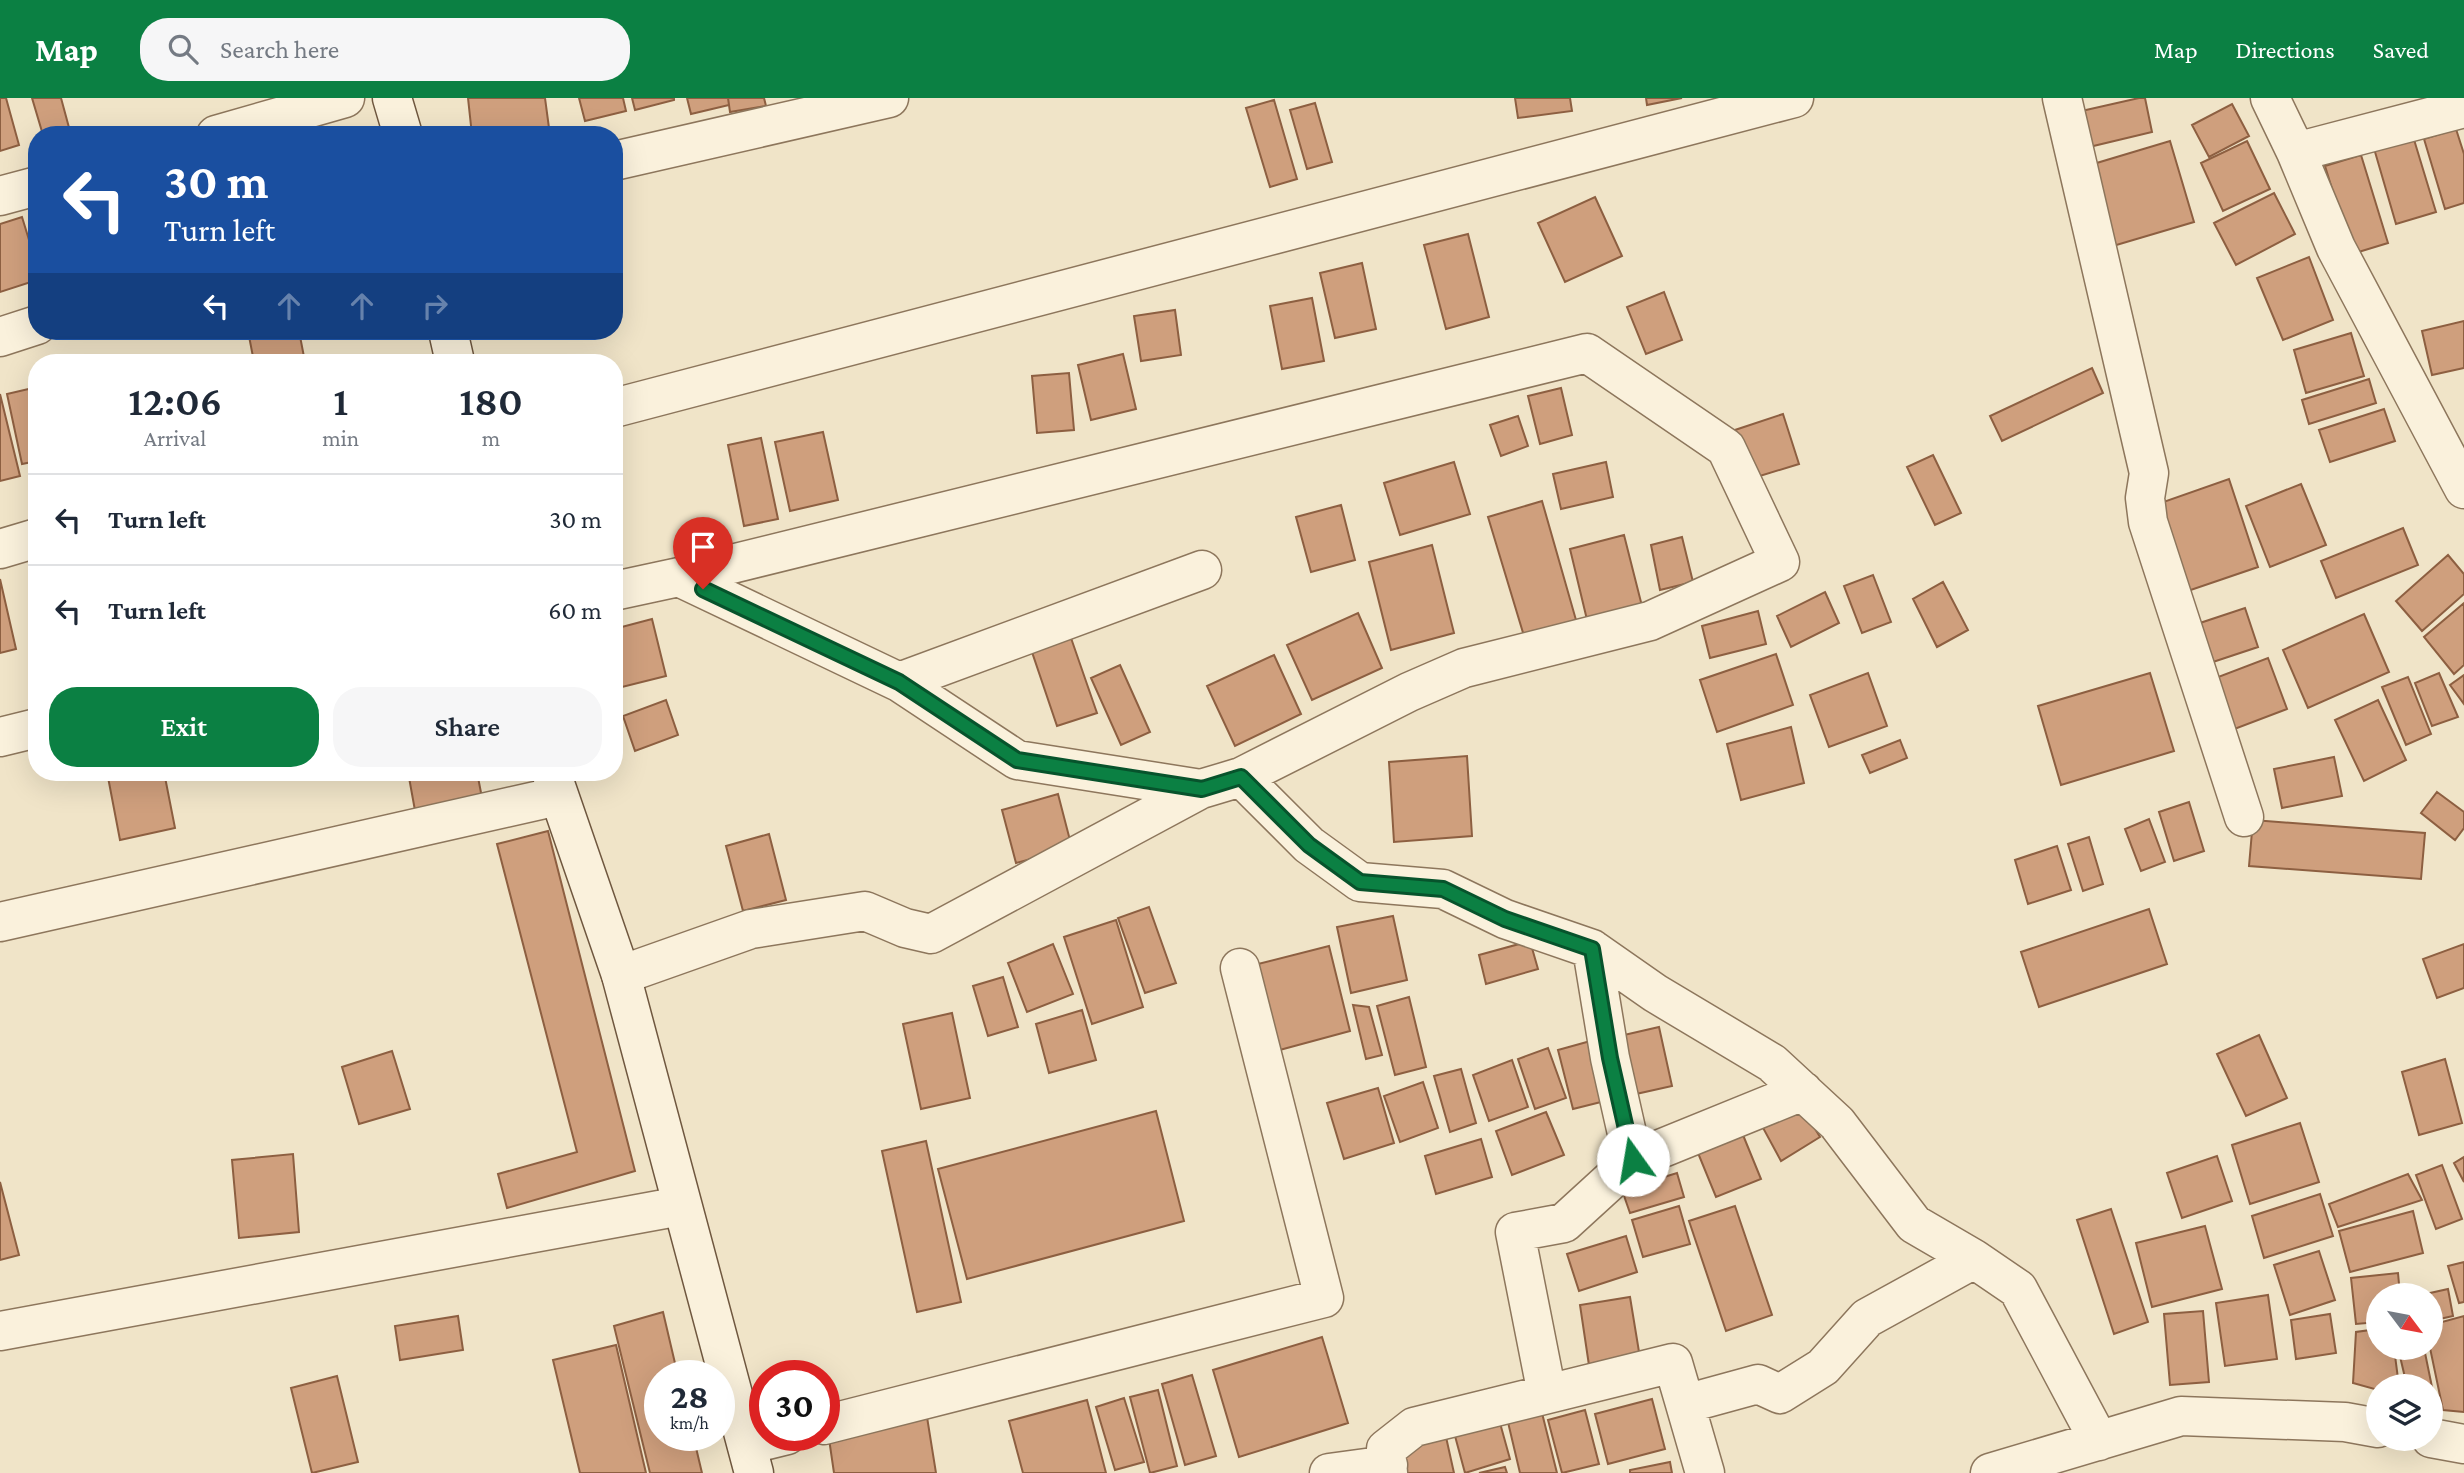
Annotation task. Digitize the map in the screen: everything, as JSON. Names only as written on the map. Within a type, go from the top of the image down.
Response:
[{"type":"street","points":[[247,126],[345,98]]},
{"type":"street","points":[[391,98],[399,126]]},
{"type":"street","points":[[623,159],[889,98]]},
{"type":"street","points":[[623,406],[1794,98]]},
{"type":"street","points":[[2062,98],[2148,473],[2145,498],[2148,522],[2244,817]]},
{"type":"street","points":[[2270,98],[2336,248],[2464,488]]},
{"type":"street","points":[[2296,152],[2464,108]]},
{"type":"street","points":[[0,196],[28,188]]},
{"type":"street","points":[[0,337],[28,328]]},
{"type":"street","points":[[621,975],[751,929],[865,911],[905,928],[931,934],[1202,789],[1241,777],[1409,692],[1464,668],[1650,621],[1780,562],[1726,447],[1587,353],[623,589]]},
{"type":"street","points":[[0,549],[28,541]]},
{"type":"street","points":[[899,682],[1202,570]]},
{"type":"street","points":[[679,577],[899,682],[1017,760],[1202,789]]},
{"type":"street","points":[[0,737],[28,730]]},
{"type":"street","points":[[1241,777],[1309,845],[1360,882],[1443,889],[1505,919],[1592,949],[1654,993],[1772,1063],[1837,1123],[1914,1224],[1974,1259],[2018,1289],[2099,1441]]},
{"type":"street","points":[[0,922],[554,784],[621,975],[751,1459]]},
{"type":"street","points":[[1592,949],[1610,1058],[1633,1160]]},
{"type":"street","points":[[840,1421],[1324,1298],[1240,968]]},
{"type":"street","points":[[1548,1394],[1515,1232],[1564,1223],[1633,1160],[1803,1091]]},
{"type":"street","points":[[0,1331],[681,1206]]},
{"type":"street","points":[[1685,1404],[1758,1384],[1780,1394],[1823,1367],[1867,1318],[1974,1259]]},
{"type":"street","points":[[1329,1473],[1388,1469],[1386,1450],[1414,1427],[1673,1363],[1705,1473]]},
{"type":"street","points":[[1990,1473],[2181,1416],[2345,1422],[2366,1426]]},
{"type":"street","points":[[2443,1440],[2464,1444]]},
{"type":"building","points":[[0,98],[6,98],[19,145],[0,151]]},
{"type":"building","points":[[32,98],[61,98],[69,126],[40,126]]},
{"type":"building","points":[[468,98],[545,98],[549,126],[471,126]]},
{"type":"building","points":[[579,98],[623,98],[626,111],[585,121]]},
{"type":"building","points":[[632,98],[674,98],[674,100],[635,110]]},
{"type":"building","points":[[687,98],[728,98],[729,105],[691,114]]},
{"type":"building","points":[[728,98],[764,98],[766,106],[730,112]]},
{"type":"building","points":[[1515,98],[1570,98],[1572,111],[1518,118]]},
{"type":"building","points":[[1646,98],[1682,98],[1647,105]]},
{"type":"building","points":[[2145,98],[2152,132],[2085,148],[2077,112]]},
{"type":"building","points":[[1274,100],[1297,179],[1270,187],[1246,108]]},
{"type":"building","points":[[1315,103],[1332,162],[1307,169],[1290,110]]},
{"type":"building","points":[[2232,104],[2249,136],[2209,157],[2192,125]]},
{"type":"building","points":[[2456,129],[2464,154],[2464,203],[2445,209],[2424,139]]},
{"type":"building","points":[[2412,133],[2436,212],[2396,224],[2373,145]]},
{"type":"building","points":[[2170,141],[2194,222],[2113,246],[2090,165]]},
{"type":"building","points":[[2247,141],[2270,189],[2223,211],[2201,163]]},
{"type":"building","points":[[2361,155],[2388,243],[2352,254],[2325,166]]},
{"type":"building","points":[[2274,193],[2295,234],[2236,265],[2214,223]]},
{"type":"building","points":[[1595,197],[1622,256],[1565,282],[1538,223]]},
{"type":"building","points":[[22,217],[28,237],[28,283],[0,292],[0,224]]},
{"type":"building","points":[[1468,234],[1489,317],[1446,329],[1424,245]]},
{"type":"building","points":[[2309,257],[2333,320],[2283,340],[2257,278]]},
{"type":"building","points":[[1362,263],[1376,329],[1335,338],[1320,273]]},
{"type":"building","points":[[1664,292],[1682,340],[1646,354],[1627,307]]},
{"type":"building","points":[[1312,298],[1324,361],[1282,369],[1270,306]]},
{"type":"building","points":[[1175,310],[1181,355],[1141,361],[1134,316]]},
{"type":"building","points":[[2464,321],[2464,368],[2432,375],[2422,331]]},
{"type":"building","points":[[2351,333],[2364,376],[2306,393],[2294,350]]},
{"type":"building","points":[[250,340],[301,340],[303,354],[252,354]]},
{"type":"building","points":[[1123,354],[1136,409],[1091,420],[1078,365]]},
{"type":"building","points":[[2092,368],[2103,393],[2002,441],[1990,416]]},
{"type":"building","points":[[1069,373],[1074,430],[1037,433],[1032,376]]},
{"type":"building","points":[[2369,379],[2376,403],[2309,424],[2302,400]]},
{"type":"building","points":[[1561,388],[1572,435],[1540,444],[1528,396]]},
{"type":"building","points":[[28,389],[28,463],[22,464],[7,394]]},
{"type":"building","points":[[0,394],[20,476],[0,481]]},
{"type":"building","points":[[2384,409],[2395,441],[2330,462],[2319,430]]},
{"type":"building","points":[[1783,414],[1799,464],[1750,479],[1735,430]]},
{"type":"building","points":[[1518,416],[1528,446],[1501,456],[1490,425]]},
{"type":"building","points":[[823,432],[838,500],[790,511],[775,442]]},
{"type":"building","points":[[761,438],[778,519],[744,526],[728,445]]},
{"type":"building","points":[[1933,455],[1961,513],[1935,525],[1907,467]]},
{"type":"building","points":[[1454,462],[1470,514],[1400,535],[1384,483]]},
{"type":"building","points":[[1606,462],[1613,497],[1561,509],[1553,474]]},
{"type":"building","points":[[2229,479],[2258,567],[2179,594],[2149,507]]},
{"type":"building","points":[[2301,484],[2326,545],[2270,567],[2246,506]]},
{"type":"building","points":[[1542,501],[1576,620],[1524,636],[1488,517]]},
{"type":"building","points":[[1341,505],[1355,560],[1311,572],[1296,517]]},
{"type":"building","points":[[2403,528],[2418,565],[2336,598],[2321,561]]},
{"type":"building","points":[[1624,535],[1644,614],[1589,628],[1570,549]]},
{"type":"building","points":[[1682,537],[1693,582],[1660,590],[1651,545]]},
{"type":"building","points":[[1432,545],[1454,633],[1391,650],[1369,562]]},
{"type":"building","points":[[2448,555],[2464,574],[2464,594],[2422,631],[2396,601]]},
{"type":"building","points":[[1873,575],[1891,622],[1862,633],[1844,586]]},
{"type":"building","points":[[0,579],[16,649],[0,653]]},
{"type":"building","points":[[1943,582],[1968,630],[1937,647],[1913,599]]},
{"type":"building","points":[[1825,592],[1839,623],[1791,647],[1777,616]]},
{"type":"building","points":[[2464,603],[2464,665],[2454,674],[2424,637]]},
{"type":"building","points":[[2245,608],[2258,647],[2204,665],[2191,626]]},
{"type":"building","points":[[1758,611],[1766,644],[1710,658],[1702,626]]},
{"type":"building","points":[[1358,613],[1382,668],[1312,700],[1287,645]]},
{"type":"building","points":[[2364,614],[2389,672],[2308,708],[2283,650]]},
{"type":"building","points":[[652,619],[666,676],[623,687],[623,627]]},
{"type":"building","points":[[1071,638],[1097,713],[1057,726],[1032,652]]},
{"type":"building","points":[[1776,654],[1793,705],[1717,732],[1700,680]]},
{"type":"building","points":[[1274,655],[1301,714],[1235,746],[1207,686]]},
{"type":"building","points":[[2268,658],[2287,709],[2224,733],[2205,682]]},
{"type":"building","points":[[1120,665],[1150,732],[1121,745],[1091,678]]},
{"type":"building","points":[[1868,673],[1887,726],[1829,747],[1810,695]]},
{"type":"building","points":[[2150,673],[2174,751],[2061,785],[2038,706]]},
{"type":"building","points":[[2439,673],[2458,717],[2432,726],[2415,683]]},
{"type":"building","points":[[2464,675],[2464,704],[2450,685]]},
{"type":"building","points":[[2408,677],[2431,734],[2406,745],[2382,687]]},
{"type":"building","points":[[666,700],[678,735],[635,751],[623,716]]},
{"type":"building","points":[[2378,700],[2406,760],[2364,781],[2335,720]]},
{"type":"building","points":[[1791,727],[1804,783],[1741,800],[1727,744]]},
{"type":"building","points":[[1900,740],[1907,758],[1870,773],[1862,755]]},
{"type":"building","points":[[1467,756],[1472,836],[1394,842],[1389,762]]},
{"type":"building","points":[[2334,757],[2342,796],[2282,808],[2274,769]]},
{"type":"building","points":[[109,781],[166,781],[175,828],[120,840]]},
{"type":"building","points":[[410,781],[479,781],[483,803],[416,816]]},
{"type":"building","points":[[2437,792],[2464,812],[2464,828],[2455,840],[2421,813]]},
{"type":"building","points":[[1058,794],[1072,848],[1016,863],[1002,810]]},
{"type":"building","points":[[2189,802],[2204,851],[2174,861],[2159,812]]},
{"type":"building","points":[[2149,819],[2165,862],[2141,871],[2125,829]]},
{"type":"building","points":[[2253,820],[2425,833],[2421,879],[2249,866]]},
{"type":"building","points":[[548,831],[635,1171],[507,1208],[498,1174],[577,1152],[497,844]]},
{"type":"building","points":[[769,834],[786,900],[743,911],[726,846]]},
{"type":"building","points":[[2089,837],[2103,884],[2083,891],[2068,844]]},
{"type":"building","points":[[2057,846],[2071,890],[2028,904],[2015,860]]},
{"type":"building","points":[[1149,907],[1176,983],[1145,993],[1118,918]]},
{"type":"building","points":[[2149,909],[2167,964],[2039,1007],[2021,952]]},
{"type":"building","points":[[1393,916],[1407,980],[1351,993],[1337,927]]},
{"type":"building","points":[[1116,920],[1143,1007],[1092,1024],[1064,937]]},
{"type":"building","points":[[1530,941],[1538,969],[1486,984],[1479,955]]},
{"type":"building","points":[[1053,944],[1073,994],[1027,1012],[1008,963]]},
{"type":"building","points":[[2464,944],[2464,988],[2437,998],[2423,959]]},
{"type":"building","points":[[1329,946],[1350,1031],[1276,1051],[1254,965]]},
{"type":"building","points":[[1003,977],[1018,1027],[988,1036],[973,986]]},
{"type":"building","points":[[1409,997],[1426,1067],[1395,1075],[1377,1006]]},
{"type":"building","points":[[1353,1005],[1369,1007],[1382,1055],[1366,1059]]},
{"type":"building","points":[[1082,1010],[1096,1060],[1049,1073],[1036,1024]]},
{"type":"building","points":[[952,1013],[970,1098],[921,1109],[903,1024]]},
{"type":"building","points":[[1659,1027],[1672,1086],[1636,1094],[1624,1035]]},
{"type":"building","points":[[2259,1035],[2287,1098],[2246,1116],[2217,1054]]},
{"type":"building","points":[[1594,1040],[1609,1100],[1573,1109],[1558,1050]]},
{"type":"building","points":[[1548,1048],[1566,1098],[1535,1109],[1518,1059]]},
{"type":"building","points":[[392,1051],[410,1109],[359,1124],[342,1067]]},
{"type":"building","points":[[2445,1059],[2462,1123],[2419,1135],[2402,1072]]},
{"type":"building","points":[[1512,1060],[1528,1107],[1489,1121],[1473,1075]]},
{"type":"building","points":[[1461,1069],[1476,1123],[1450,1132],[1434,1076]]},
{"type":"building","points":[[1423,1082],[1438,1128],[1400,1142],[1384,1096]]},
{"type":"building","points":[[1378,1088],[1394,1143],[1344,1159],[1327,1103]]},
{"type":"building","points":[[1800,1104],[1820,1137],[1781,1161],[1762,1126]]},
{"type":"building","points":[[1156,1111],[1184,1221],[967,1279],[938,1169]]},
{"type":"building","points":[[1546,1112],[1564,1155],[1512,1175],[1496,1131]]},
{"type":"building","points":[[2300,1123],[2319,1182],[2250,1204],[2232,1145]]},
{"type":"building","points":[[1743,1135],[1761,1179],[1716,1197],[1698,1153]]},
{"type":"building","points":[[1481,1139],[1492,1177],[1436,1194],[1425,1156]]},
{"type":"building","points":[[926,1141],[961,1302],[917,1312],[882,1151]]},
{"type":"building","points":[[293,1154],[299,1232],[239,1238],[232,1160]]},
{"type":"building","points":[[2217,1156],[2232,1201],[2182,1218],[2167,1173]]},
{"type":"building","points":[[2464,1157],[2464,1182],[2454,1163]]},
{"type":"building","points":[[2442,1165],[2462,1219],[2436,1229],[2416,1175]]},
{"type":"building","points":[[1677,1173],[1684,1197],[1630,1213],[1622,1190]]},
{"type":"building","points":[[2408,1174],[2422,1200],[2338,1227],[2329,1204]]},
{"type":"building","points":[[0,1182],[19,1255],[0,1260]]},
{"type":"building","points":[[2320,1194],[2333,1236],[2264,1258],[2252,1216]]},
{"type":"building","points":[[1679,1206],[1690,1244],[1643,1257],[1632,1220]]},
{"type":"building","points":[[1735,1206],[1772,1315],[1726,1331],[1689,1221]]},
{"type":"building","points":[[2111,1209],[2148,1322],[2114,1334],[2077,1220]]},
{"type":"building","points":[[2413,1211],[2423,1253],[2350,1272],[2339,1231]]},
{"type":"building","points":[[2205,1226],[2222,1289],[2152,1307],[2136,1243]]},
{"type":"building","points":[[1626,1236],[1637,1272],[1579,1291],[1567,1254]]},
{"type":"building","points":[[2319,1251],[2335,1300],[2290,1315],[2274,1265]]},
{"type":"building","points":[[2464,1262],[2464,1302],[2459,1303],[2448,1266]]},
{"type":"building","points":[[2398,1273],[2399,1283],[2366,1283],[2366,1323],[2356,1324],[2351,1278]]},
{"type":"building","points":[[2448,1289],[2453,1316],[2443,1318],[2443,1290]]},
{"type":"building","points":[[2268,1295],[2277,1359],[2225,1366],[2216,1303]]},
{"type":"building","points":[[1630,1297],[1641,1364],[1590,1372],[1580,1305]]},
{"type":"building","points":[[2203,1311],[2209,1382],[2170,1385],[2164,1314]]},
{"type":"building","points":[[663,1312],[674,1360],[644,1360],[644,1448],[614,1326]]},
{"type":"building","points":[[2330,1314],[2336,1353],[2296,1359],[2291,1320]]},
{"type":"building","points":[[458,1316],[463,1350],[400,1360],[395,1326]]},
{"type":"building","points":[[2464,1316],[2464,1412],[2443,1410],[2443,1374],[2435,1374],[2433,1360],[2443,1360],[2443,1322]]},
{"type":"building","points":[[2366,1331],[2366,1360],[2396,1360],[2397,1374],[2366,1374],[2366,1387],[2353,1383],[2356,1332]]},
{"type":"building","points":[[1322,1337],[1348,1423],[1239,1457],[1213,1370]]},
{"type":"building","points":[[616,1345],[646,1473],[580,1473],[553,1360]]},
{"type":"building","points":[[2401,1360],[2426,1360],[2429,1374],[2404,1374]]},
{"type":"building","points":[[1192,1375],[1216,1456],[1185,1465],[1162,1384]]},
{"type":"building","points":[[337,1376],[358,1462],[312,1473],[291,1388]]},
{"type":"building","points":[[1158,1390],[1177,1466],[1150,1473],[1130,1397]]},
{"type":"building","points":[[1124,1398],[1144,1462],[1115,1470],[1096,1407]]},
{"type":"building","points":[[1652,1399],[1665,1449],[1608,1464],[1595,1414]]},
{"type":"building","points":[[1087,1400],[1106,1473],[1023,1473],[1009,1421]]},
{"type":"building","points":[[1541,1409],[1557,1473],[1520,1473],[1507,1418]]},
{"type":"building","points":[[1585,1410],[1599,1464],[1562,1473],[1548,1420]]},
{"type":"building","points":[[927,1417],[936,1473],[834,1473],[831,1451],[840,1451],[840,1430]]},
{"type":"building","points":[[1500,1423],[1510,1459],[1465,1473],[1455,1436]]},
{"type":"building","points":[[1446,1437],[1454,1473],[1405,1473],[1400,1448]]},
{"type":"building","points":[[645,1451],[697,1451],[702,1473],[650,1473]]},
{"type":"building","points":[[1670,1462],[1672,1473],[1630,1473],[1630,1470]]},
{"type":"building","points":[[1505,1467],[1507,1473],[1479,1473]]},
{"type":"route","points":[[703,589],[899,682],[1017,760],[1202,789],[1241,777],[1309,845],[1360,882],[1443,889],[1505,919],[1592,949],[1610,1058],[1633,1160]]}]
